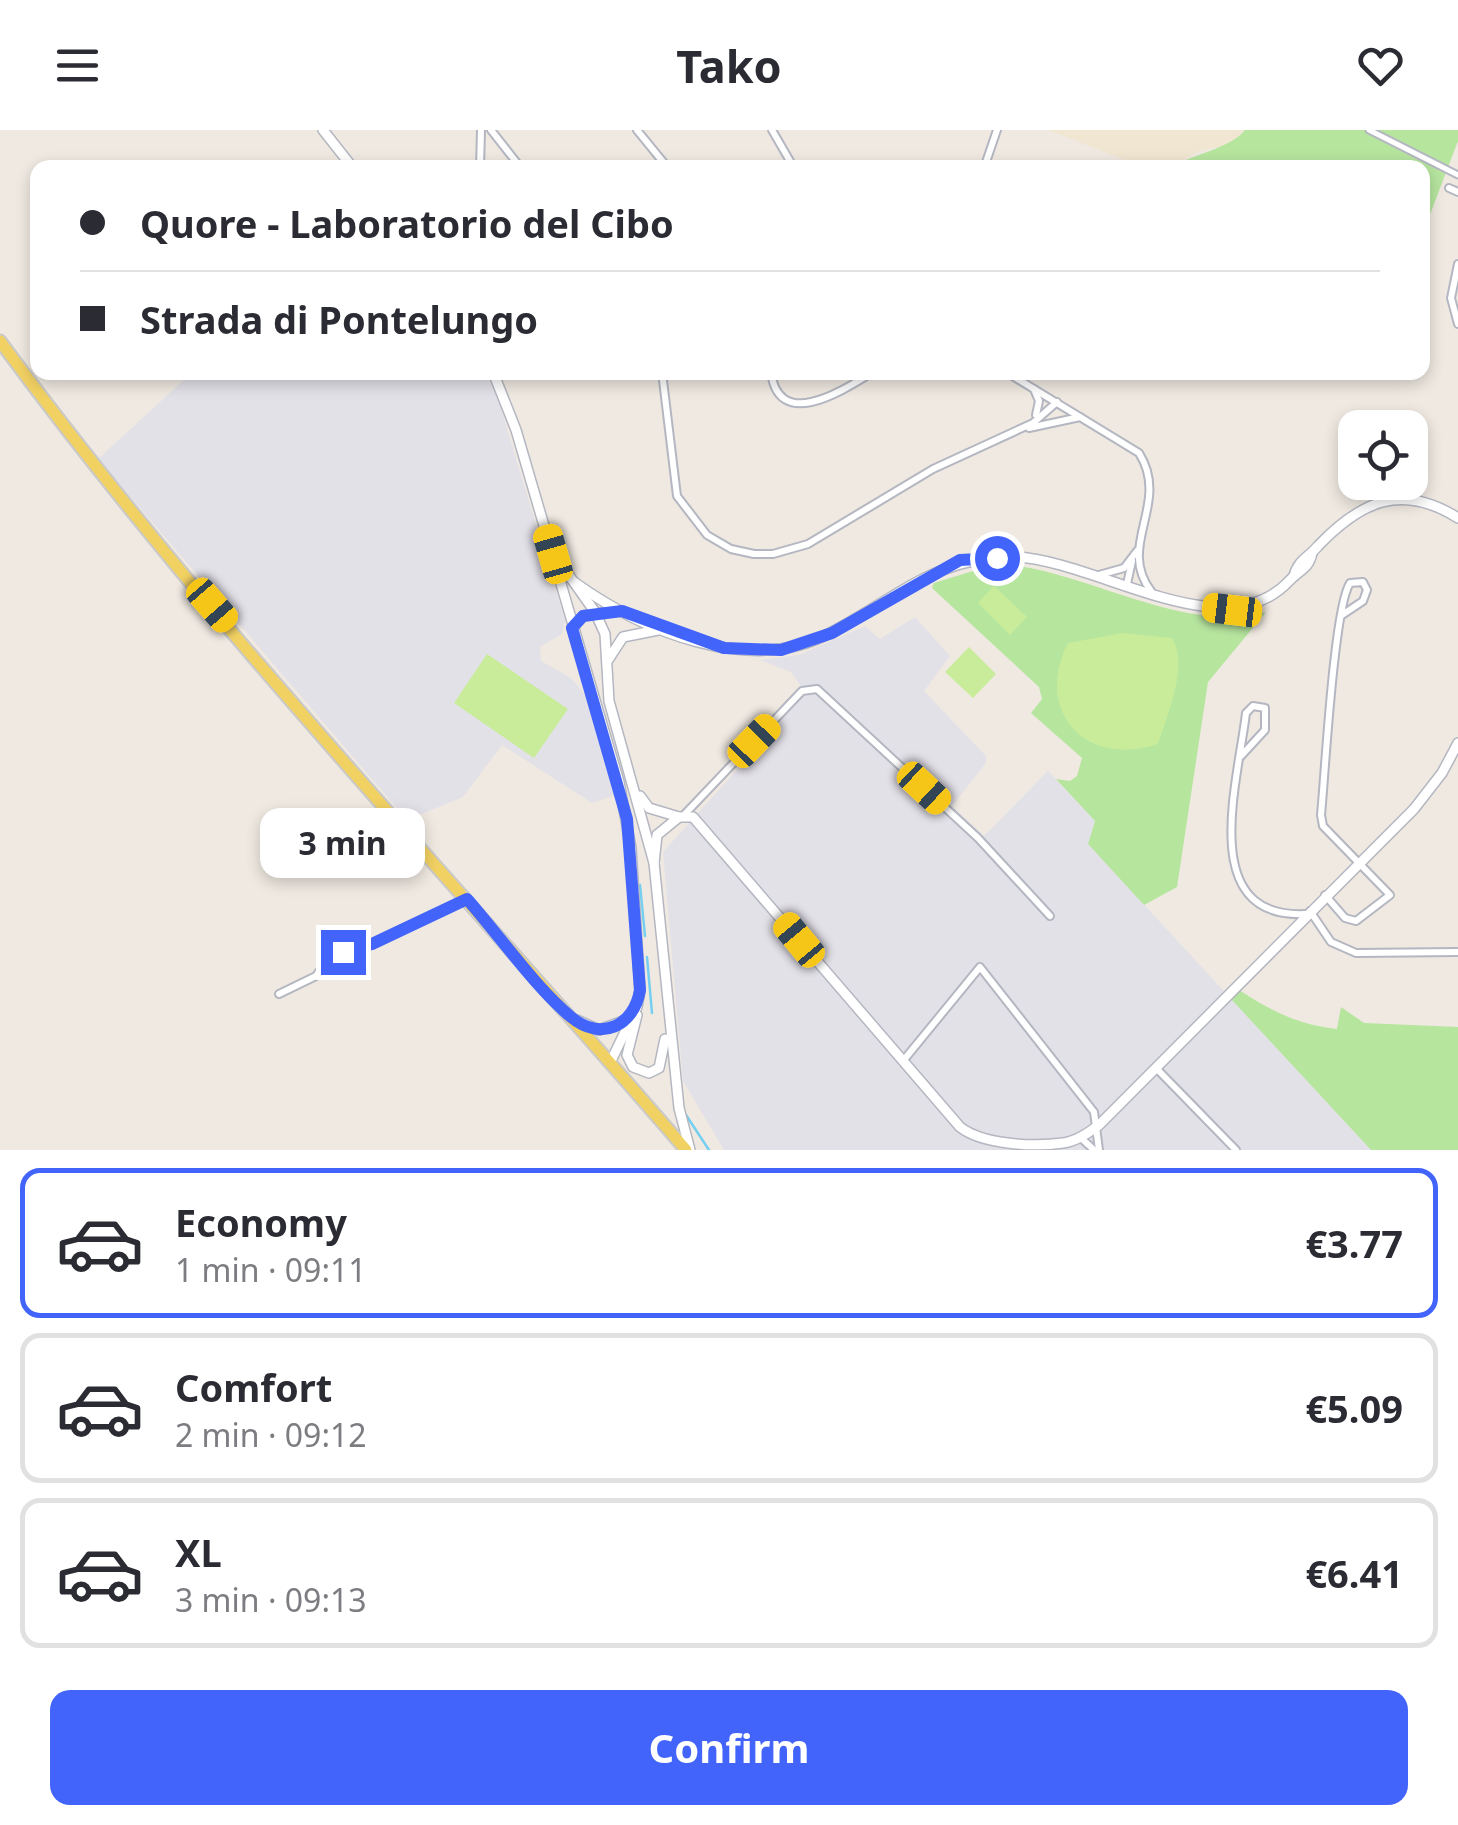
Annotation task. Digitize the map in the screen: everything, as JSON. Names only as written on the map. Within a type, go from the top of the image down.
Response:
[{"type":"main road","points":[[0,341],[113,488],[688,1150]]},
{"type":"street","points":[[323,130],[347,160]]},
{"type":"street","points":[[480,160],[482,130]]},
{"type":"street","points":[[491,130],[515,160]]},
{"type":"street","points":[[637,130],[661,160]]},
{"type":"street","points":[[772,130],[789,160]]},
{"type":"street","points":[[987,160],[997,130]]},
{"type":"street","points":[[1369,130],[1428,160]]},
{"type":"street","points":[[1430,161],[1458,175]]},
{"type":"street","points":[[1449,188],[1458,192]]},
{"type":"street","points":[[1458,264],[1451,298],[1458,324]]},
{"type":"street","points":[[496,380],[512,418],[553,554],[627,819],[637,934],[637,1007],[627,1056],[638,1070],[653,1072],[664,1062],[669,1017]]},
{"type":"street","points":[[663,380],[678,496],[706,536],[731,549],[754,554],[773,554],[808,544],[918,478],[1018,431],[1057,402]]},
{"type":"street","points":[[774,380],[779,393],[789,401],[810,405],[858,380]]},
{"type":"street","points":[[1020,380],[1132,446],[1150,472],[1151,492],[1127,584]]},
{"type":"street","points":[[1033,422],[1039,410],[1034,388]]},
{"type":"street","points":[[1044,424],[1058,410],[1057,402]]},
{"type":"street","points":[[1018,431],[1082,416]]},
{"type":"street","points":[[574,582],[622,611],[668,630],[724,648],[781,650],[832,633],[917,581],[977,560],[1030,558],[1232,610],[1269,598],[1294,576],[1296,566],[1338,523],[1388,501],[1427,503],[1458,518]]},
{"type":"street","points":[[553,554],[595,612],[604,634],[609,700],[654,863],[678,1108],[688,1150]]},
{"type":"street","points":[[1098,575],[1135,561]]},
{"type":"street","points":[[1135,561],[1151,592]]},
{"type":"street","points":[[1325,895],[1345,918],[1356,921],[1390,895],[1323,826],[1320,815],[1342,615],[1347,586],[1363,582],[1363,601],[1342,615]]},
{"type":"street","points":[[572,628],[579,618],[595,612],[622,611]]},
{"type":"street","points":[[606,662],[623,636],[645,629],[668,630]]},
{"type":"street","points":[[654,863],[657,835],[681,816],[802,691],[817,689],[978,838],[1050,916]]},
{"type":"street","points":[[1241,756],[1264,730],[1265,708],[1253,706],[1246,714],[1241,756],[1231,850],[1240,883],[1255,904],[1269,913],[1307,912]]},
{"type":"street","points":[[635,786],[649,808],[693,816],[960,1128],[983,1144],[1062,1144],[1082,1138],[1098,1124],[1426,795],[1458,743]]},
{"type":"street","points":[[279,994],[316,976],[325,963],[343,952],[372,944],[467,899]]},
{"type":"street","points":[[1307,912],[1331,942],[1356,953],[1458,952]]},
{"type":"street","points":[[903,1061],[980,967],[1094,1112],[1098,1124],[1097,1150]]},
{"type":"street","points":[[572,1018],[599,1030],[610,1029],[622,1025],[637,1007]]},
{"type":"street","points":[[610,1063],[637,1007]]},
{"type":"street","points":[[1155,1068],[1236,1150]]},
{"type":"street","points":[[1082,1138],[1097,1150]]},
{"type":"shaded area","points":[[1049,130],[1245,130],[1228,145],[1202,150],[1183,160],[1124,160]]},
{"type":"shaded area","points":[[184,380],[489,380],[497,395],[565,621],[562,634],[540,647],[541,661],[571,678],[589,699],[615,795],[592,803],[502,745],[463,797],[407,820],[98,459]]},
{"type":"shaded area","points":[[915,617],[950,656],[924,691],[986,756],[986,763],[952,806],[984,836],[1048,771],[1095,821],[1088,844],[1371,1150],[724,1150],[683,1081],[663,852],[806,693],[791,672],[760,660],[799,655],[865,626],[880,639]]},
{"type":"green space","points":[[1245,130],[1458,130],[1458,141],[1430,215],[1430,160],[1187,160]]},
{"type":"green space","points":[[1019,566],[1206,616],[1237,617],[1266,612],[1208,682],[1177,887],[1144,905],[1088,844],[1095,821],[1056,779],[1070,781],[1077,776],[1082,758],[1031,713],[1042,699],[1039,687],[932,588],[934,583],[986,567]]},
{"type":"green space","points":[[994,586],[1027,617],[1010,635],[978,603]]},
{"type":"green space","points":[[1123,633],[1172,638],[1177,649],[1175,691],[1158,744],[1109,748],[1089,741],[1062,712],[1057,691],[1059,668],[1068,643]]},
{"type":"green space","points":[[969,647],[996,674],[973,698],[945,672]]},
{"type":"green space","points":[[487,654],[568,709],[534,758],[454,703]]},
{"type":"green space","points":[[1239,990],[1285,1016],[1322,1027],[1337,1029],[1341,1007],[1364,1023],[1458,1027],[1458,1150],[1371,1150],[1231,999]]},
{"type":"waterway","points":[[640,885],[645,936]]},
{"type":"waterway","points":[[647,957],[652,1013]]},
{"type":"waterway","points":[[684,1112],[709,1150]]},
{"type":"route","points":[[343,952],[372,944],[467,899],[572,1018],[599,1030],[622,1025],[637,1007],[640,990],[631,848],[619,782],[572,628],[576,621],[595,612],[622,611],[724,648],[781,650],[832,633],[917,581],[960,560],[997,558]]}]
